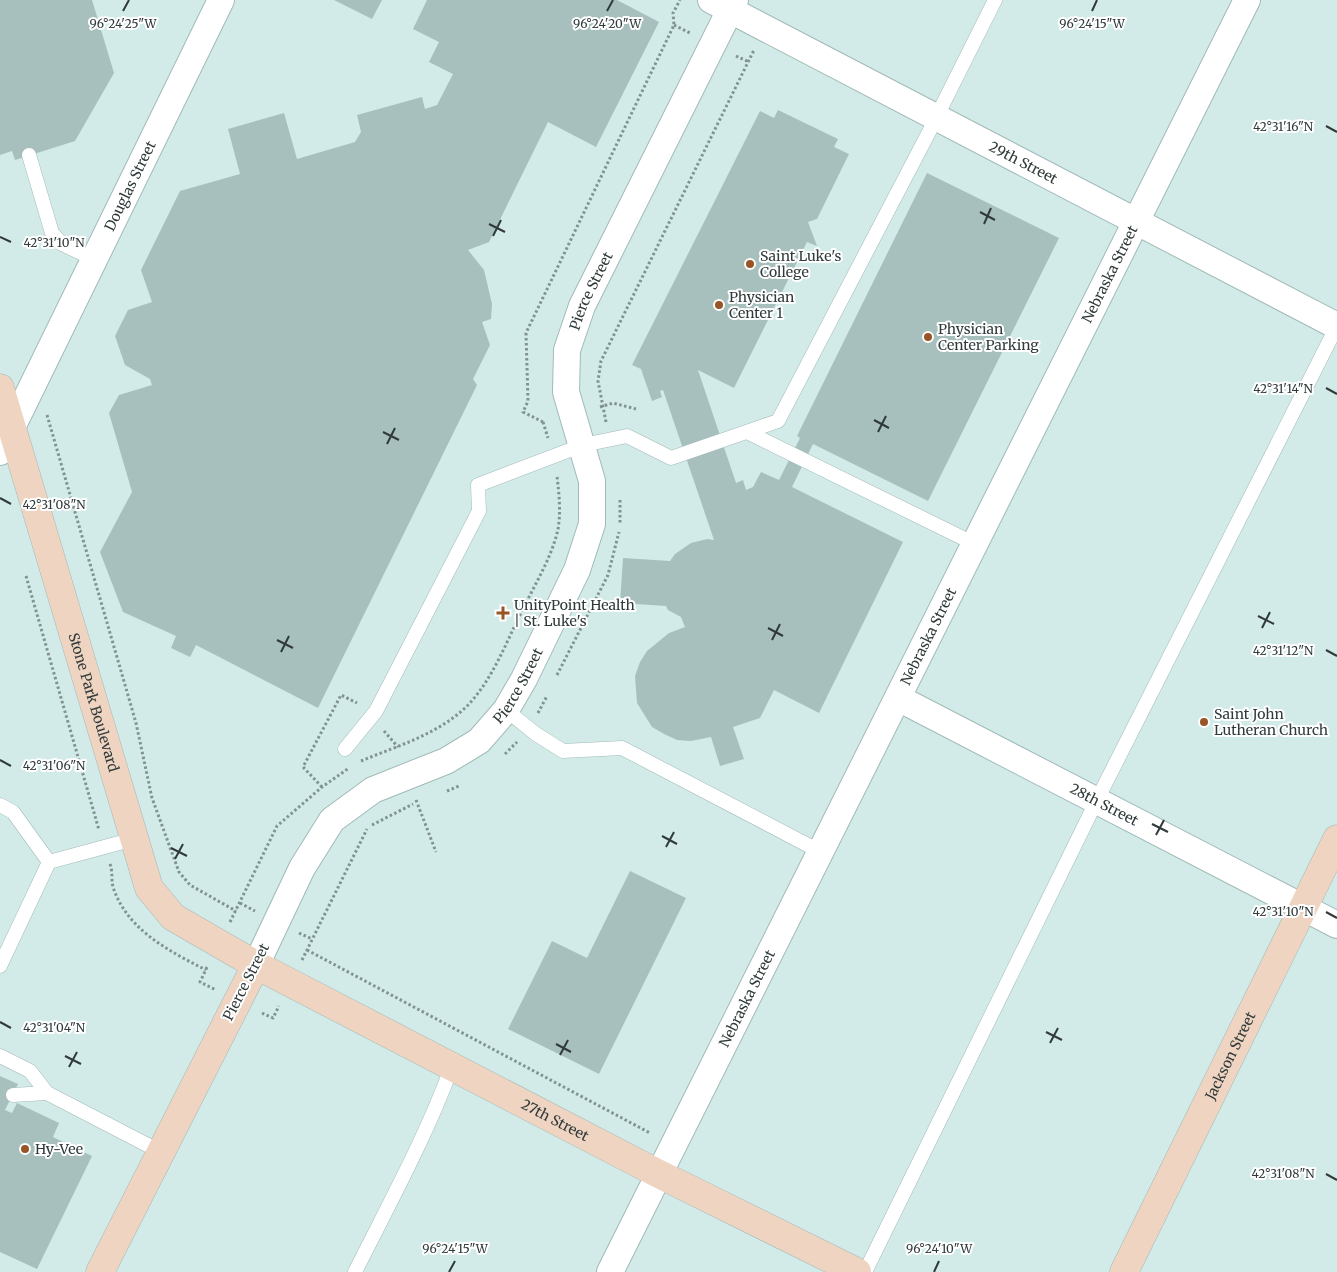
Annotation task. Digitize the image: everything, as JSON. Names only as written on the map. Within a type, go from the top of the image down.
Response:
[{"type":"main road","name":"Stone Park Boulevard","points":[[0,388],[149,888],[173,916],[256,965]]},
{"type":"main road","name":"Jackson Street","points":[[1124,1272],[1337,839]]},
{"type":"main road","name":"27th Street","points":[[256,965],[659,1174],[857,1272]]},
{"type":"main road","name":"Pierce Street","points":[[100,1272],[256,965]]},
{"type":"street","name":"Douglas Street","points":[[0,452],[221,0]]},
{"type":"street","name":"Nebraska Street","points":[[610,1272],[1247,0]]},
{"type":"street","name":"29th Street","points":[[725,3],[764,28],[1337,326]]},
{"type":"street","name":"Pierce Street","points":[[256,965],[302,868],[332,820],[374,790],[446,761],[478,741],[506,710],[524,679],[577,570],[592,524],[592,481],[566,392],[567,350],[582,306],[725,3]]},
{"type":"street","name":"28th Street","points":[[898,698],[1337,925]]},
{"type":"lane","points":[[346,749],[376,710],[479,511],[478,485],[583,445],[627,436],[671,458],[749,433],[778,421],[936,118],[994,0]]},
{"type":"lane","points":[[29,156],[52,233],[62,244],[94,259]]},
{"type":"lane","points":[[865,1272],[1097,800],[1337,326]]},
{"type":"lane","points":[[749,433],[975,544]]},
{"type":"lane","points":[[506,710],[528,728],[563,751],[622,748],[821,852]]},
{"type":"lane","points":[[0,805],[13,812],[49,862]]},
{"type":"lane","points":[[49,862],[134,840]]},
{"type":"lane","points":[[0,966],[49,862]]},
{"type":"lane","points":[[0,1056],[30,1071],[47,1093],[161,1152]]},
{"type":"lane","points":[[355,1272],[404,1174],[442,1093],[452,1066]]},
{"type":"lane","points":[[13,1095],[47,1093]]},
{"type":"path","points":[[523,412],[528,400],[526,333],[674,25],[673,13],[680,0]]},
{"type":"path","points":[[610,440],[598,381],[601,361],[764,28]]},
{"type":"path","points":[[36,378],[132,706],[152,798],[179,872],[190,886],[236,911]]},
{"type":"path","points":[[200,982],[277,826],[322,787],[356,764],[422,737],[466,707],[477,694],[497,661],[553,544],[560,511],[559,492],[553,456],[543,422]]},
{"type":"path","points":[[556,678],[608,575],[620,524],[619,492]]},
{"type":"path","points":[[322,787],[304,767],[341,695]]},
{"type":"path","points":[[504,756],[528,728],[547,695]]},
{"type":"path","points":[[440,794],[464,782]]},
{"type":"path","points":[[273,1018],[366,829],[425,799]]},
{"type":"path","points":[[307,950],[673,1145]]},
{"type":"building","points":[[0,0],[92,0],[114,73],[75,141],[15,160],[12,151],[0,155]]},
{"type":"building","points":[[334,0],[382,0],[372,19]]},
{"type":"building","points":[[427,0],[617,0],[659,22],[596,147],[548,122],[489,242],[468,250],[484,270],[492,304],[491,319],[482,322],[490,345],[473,379],[477,385],[318,708],[196,645],[190,657],[171,648],[176,636],[123,612],[100,552],[132,492],[109,413],[119,395],[152,385],[150,379],[125,365],[115,336],[128,310],[152,302],[141,270],[180,191],[240,174],[228,129],[284,113],[297,159],[355,142],[361,132],[357,115],[422,97],[425,109],[437,105],[453,74],[429,62],[439,42],[413,29]]},
{"type":"building","points":[[778,110],[838,139],[834,147],[849,154],[817,219],[808,222],[817,246],[807,242],[734,388],[698,370],[736,483],[743,480],[746,490],[753,487],[761,472],[779,480],[800,438],[797,436],[927,173],[1059,238],[928,501],[813,444],[792,487],[903,542],[819,713],[774,690],[760,718],[733,727],[744,759],[720,766],[711,737],[691,741],[677,740],[652,727],[637,703],[635,676],[640,662],[647,651],[669,633],[685,627],[681,617],[668,610],[666,606],[620,603],[623,558],[670,561],[675,554],[691,543],[707,539],[714,540],[663,390],[660,391],[662,397],[652,401],[641,369],[632,365],[760,111],[774,118]]},
{"type":"building","points":[[630,871],[686,898],[599,1074],[508,1029],[552,941],[587,958]]},
{"type":"building","points":[[0,1076],[18,1084],[5,1110],[12,1113],[17,1103],[59,1123],[53,1137],[92,1156],[37,1269],[0,1252]]},
{"type":"place","name":"Saint Luke's College","points":[[750,264]]},
{"type":"place","name":"Physician Center 1","points":[[719,305]]},
{"type":"place","name":"Physician Center Parking","points":[[928,337]]},
{"type":"place","name":"UnityPoint Health | St. Luke's","points":[[503,613]]},
{"type":"place","name":"Saint John Lutheran Church","points":[[1204,722]]},
{"type":"place","name":"Hy-Vee","points":[[25,1149]]}]
